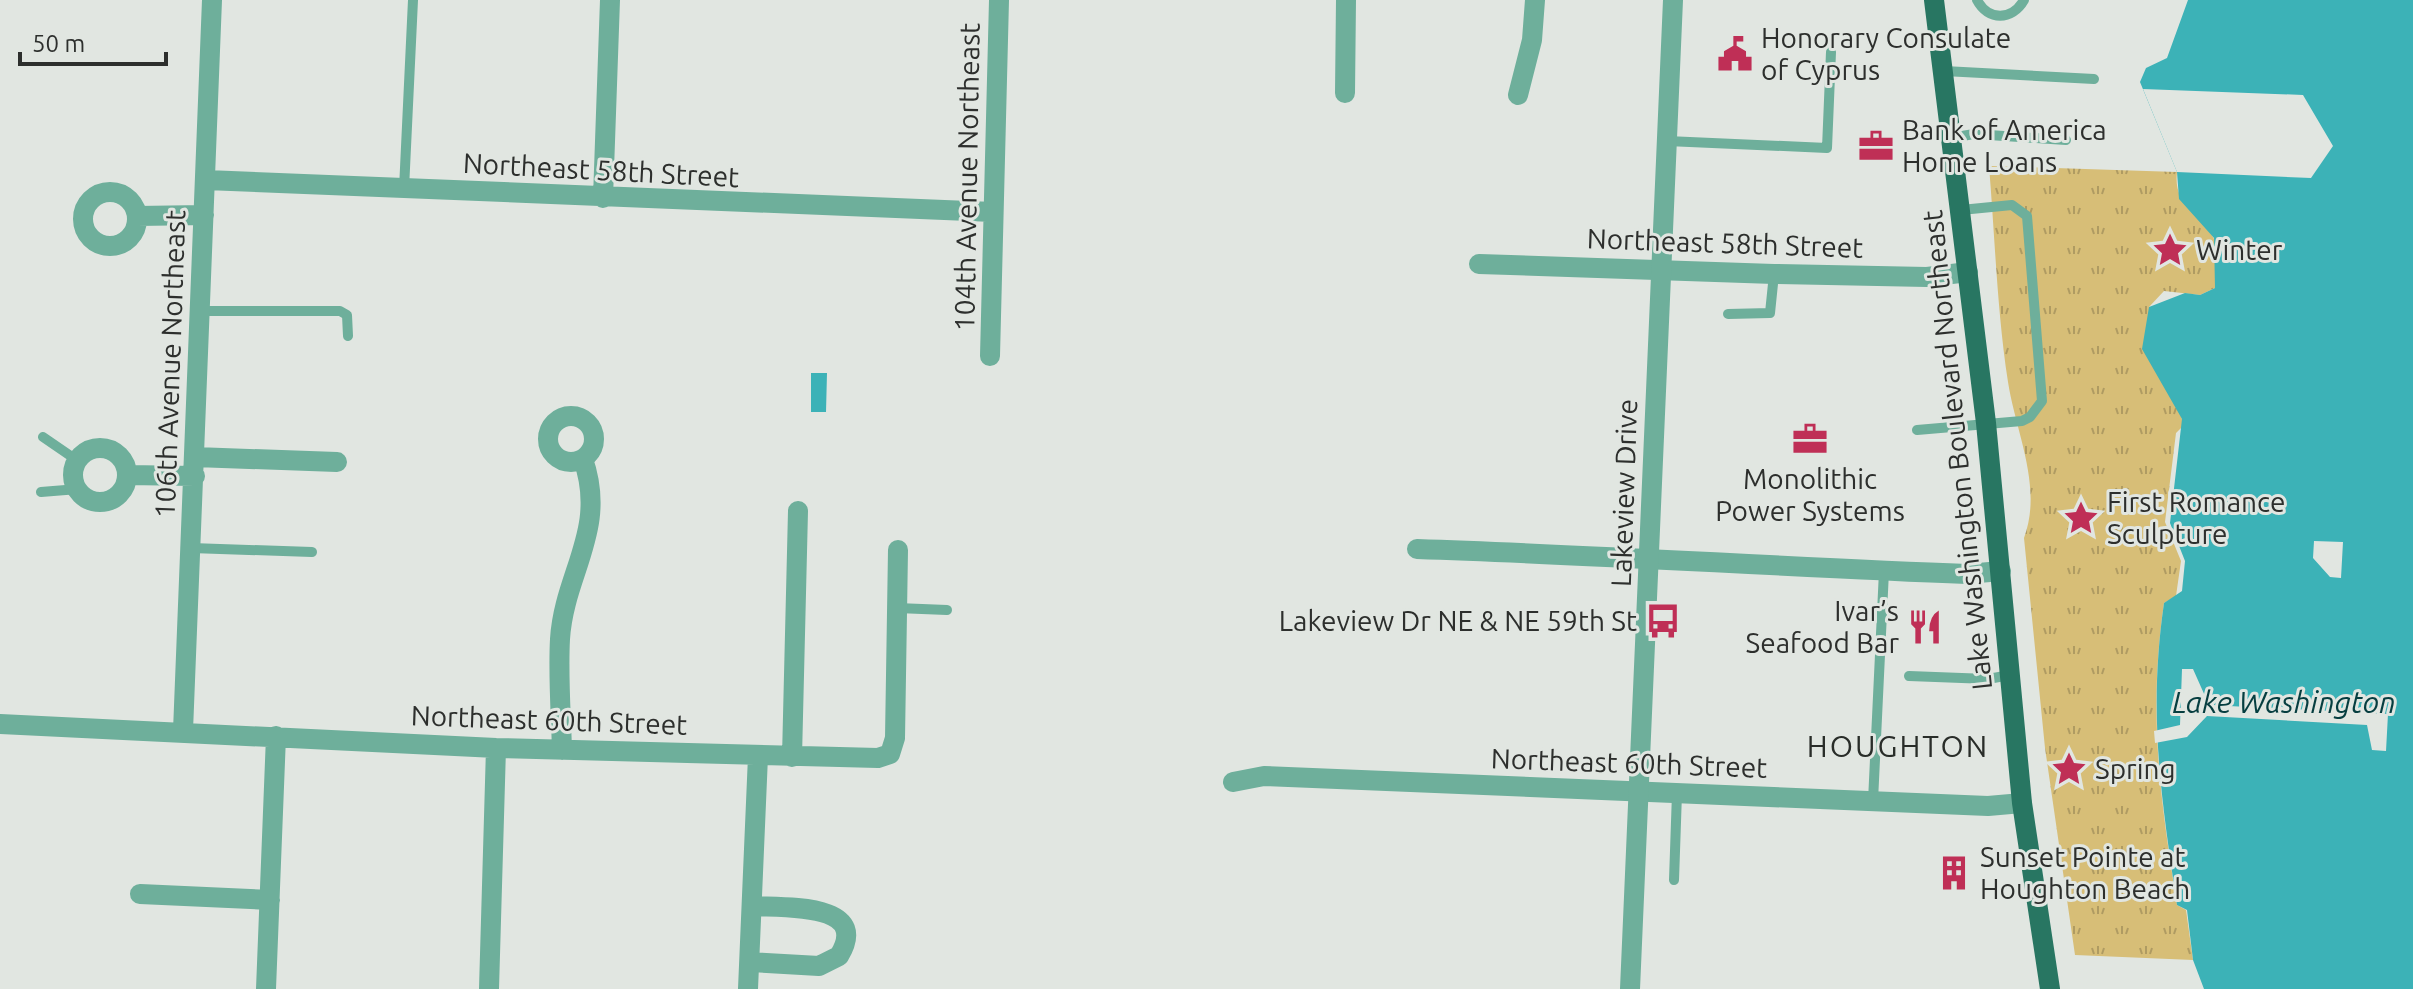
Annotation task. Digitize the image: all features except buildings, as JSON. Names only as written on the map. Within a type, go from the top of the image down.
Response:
[{"type":"main road","name":"Lake Washington Boulevard Northeast","points":[[1934,0],[1986,423],[2022,803],[2050,989]]},
{"type":"street","name":"106th Avenue Northeast","points":[[183,731],[212,0]]},
{"type":"street","points":[[603,198],[610,0]]},
{"type":"street","name":"104th Avenue Northeast","points":[[990,356],[999,0]]},
{"type":"street","points":[[1345,93],[1346,0]]},
{"type":"street","points":[[1518,95],[1532,40],[1535,0]]},
{"type":"street","name":"Lakeview Drive","points":[[1630,989],[1673,0]]},
{"type":"street","name":"Northeast 58th Street","points":[[206,180],[993,212]]},
{"type":"street","points":[[137,216],[204,215]]},
{"type":"street","name":"Northeast 58th Street","points":[[1479,264],[1927,277],[1968,272]]},
{"type":"street","points":[[110,450],[119,456],[127,475],[120,494],[111,500],[90,501],[78,489],[73,476],[78,461],[89,451],[110,450]]},
{"type":"street","points":[[562,750],[560,637],[590,534],[590,480],[583,459]]},
{"type":"street","points":[[127,475],[195,466],[337,462]]},
{"type":"street","points":[[792,757],[798,511]]},
{"type":"street","points":[[1417,549],[1884,571],[1967,574],[2001,571]]},
{"type":"street","name":"Northeast 60th Street","points":[[0,724],[496,748],[878,758],[890,754],[895,738],[898,550]]},
{"type":"street","points":[[266,989],[276,736]]},
{"type":"street","points":[[489,989],[496,748]]},
{"type":"street","points":[[748,989],[758,756]]},
{"type":"street","name":"Northeast 60th Street","points":[[1233,782],[1264,776],[2001,806],[2022,803]]},
{"type":"street","points":[[140,894],[270,900]]},
{"type":"street","points":[[750,962],[819,966],[839,956],[845,939],[842,924],[831,913],[752,906]]},
{"type":"lane","points":[[404,189],[413,0]]},
{"type":"lane","points":[[1977,0],[1984,11],[1998,17],[2013,13],[2024,0]]},
{"type":"lane","points":[[1667,141],[1827,148],[1831,52]]},
{"type":"lane","points":[[1944,71],[2094,79]]},
{"type":"lane","points":[[1950,138],[1974,134],[2066,140]]},
{"type":"lane","points":[[1917,430],[2022,421],[2030,417],[2042,401],[2027,216],[2012,205],[1961,210]]},
{"type":"lane","points":[[1728,314],[1770,313],[1774,274]]},
{"type":"lane","points":[[199,311],[340,311],[347,315],[348,336]]},
{"type":"lane","points":[[43,437],[78,461]]},
{"type":"lane","points":[[41,492],[78,489]]},
{"type":"lane","points":[[191,548],[312,552]]},
{"type":"lane","points":[[1873,801],[1884,571]]},
{"type":"lane","points":[[897,608],[947,610]]},
{"type":"lane","points":[[1909,676],[1988,679],[2010,675]]},
{"type":"lane","points":[[1674,880],[1677,793]]},
{"type":"green space","points":[[1989,166],[2177,172],[2179,193],[2207,228],[2218,249],[2215,288],[2200,295],[2164,291],[2149,307],[2182,419],[2182,427],[2176,433],[2165,522],[2181,561],[2176,596],[2164,603],[2159,643],[2157,719],[2161,791],[2171,865],[2177,905],[2186,910],[2193,960],[2075,955],[2045,748],[2024,538],[2031,499],[2004,355]]},
{"type":"water","name":"Lake Washington","points":[[2188,0],[2413,0],[2413,989],[2204,989],[2193,960],[2187,910],[2177,905],[2158,755],[2157,681],[2164,603],[2182,591],[2185,561],[2170,523],[2182,419],[2142,349],[2149,307],[2185,293],[2200,295],[2215,288],[2214,238],[2179,199],[2177,172],[2140,82],[2146,68],[2167,58]]},
{"type":"water","points":[[811,373],[827,373],[826,412],[811,412]]},
{"type":"pier","points":[[2143,89],[2303,95],[2333,146],[2311,178],[2177,172]]},
{"type":"pier","points":[[2314,541],[2343,542],[2341,578],[2330,577],[2313,558]]},
{"type":"pier","points":[[2182,669],[2193,669],[2209,705],[2388,714],[2386,751],[2372,750],[2367,725],[2207,716],[2187,737],[2155,743],[2154,731],[2180,725]]},
{"type":"place","name":"Honorary Consulate of Cyprus","points":[[1735,54]]},
{"type":"place","name":"Bank of America Home Loans","points":[[1876,146]]},
{"type":"place","name":"Winter","points":[[2170,250]]},
{"type":"place","name":"Monolithic Power Systems","points":[[1810,439]]},
{"type":"place","name":"First Romance Sculpture","points":[[2081,518]]},
{"type":"place","name":"Lakeview Dr NE & NE 59th St","points":[[1663,621]]},
{"type":"place","name":"Ivar’s Seafood Bar","points":[[1925,627]]},
{"type":"place","name":"Spring","points":[[2069,769]]},
{"type":"place","name":"Sunset Pointe at Houghton Beach","points":[[1954,873]]},
{"type":"district","name":"HOUGHTON","points":[[1898,747]]}]
